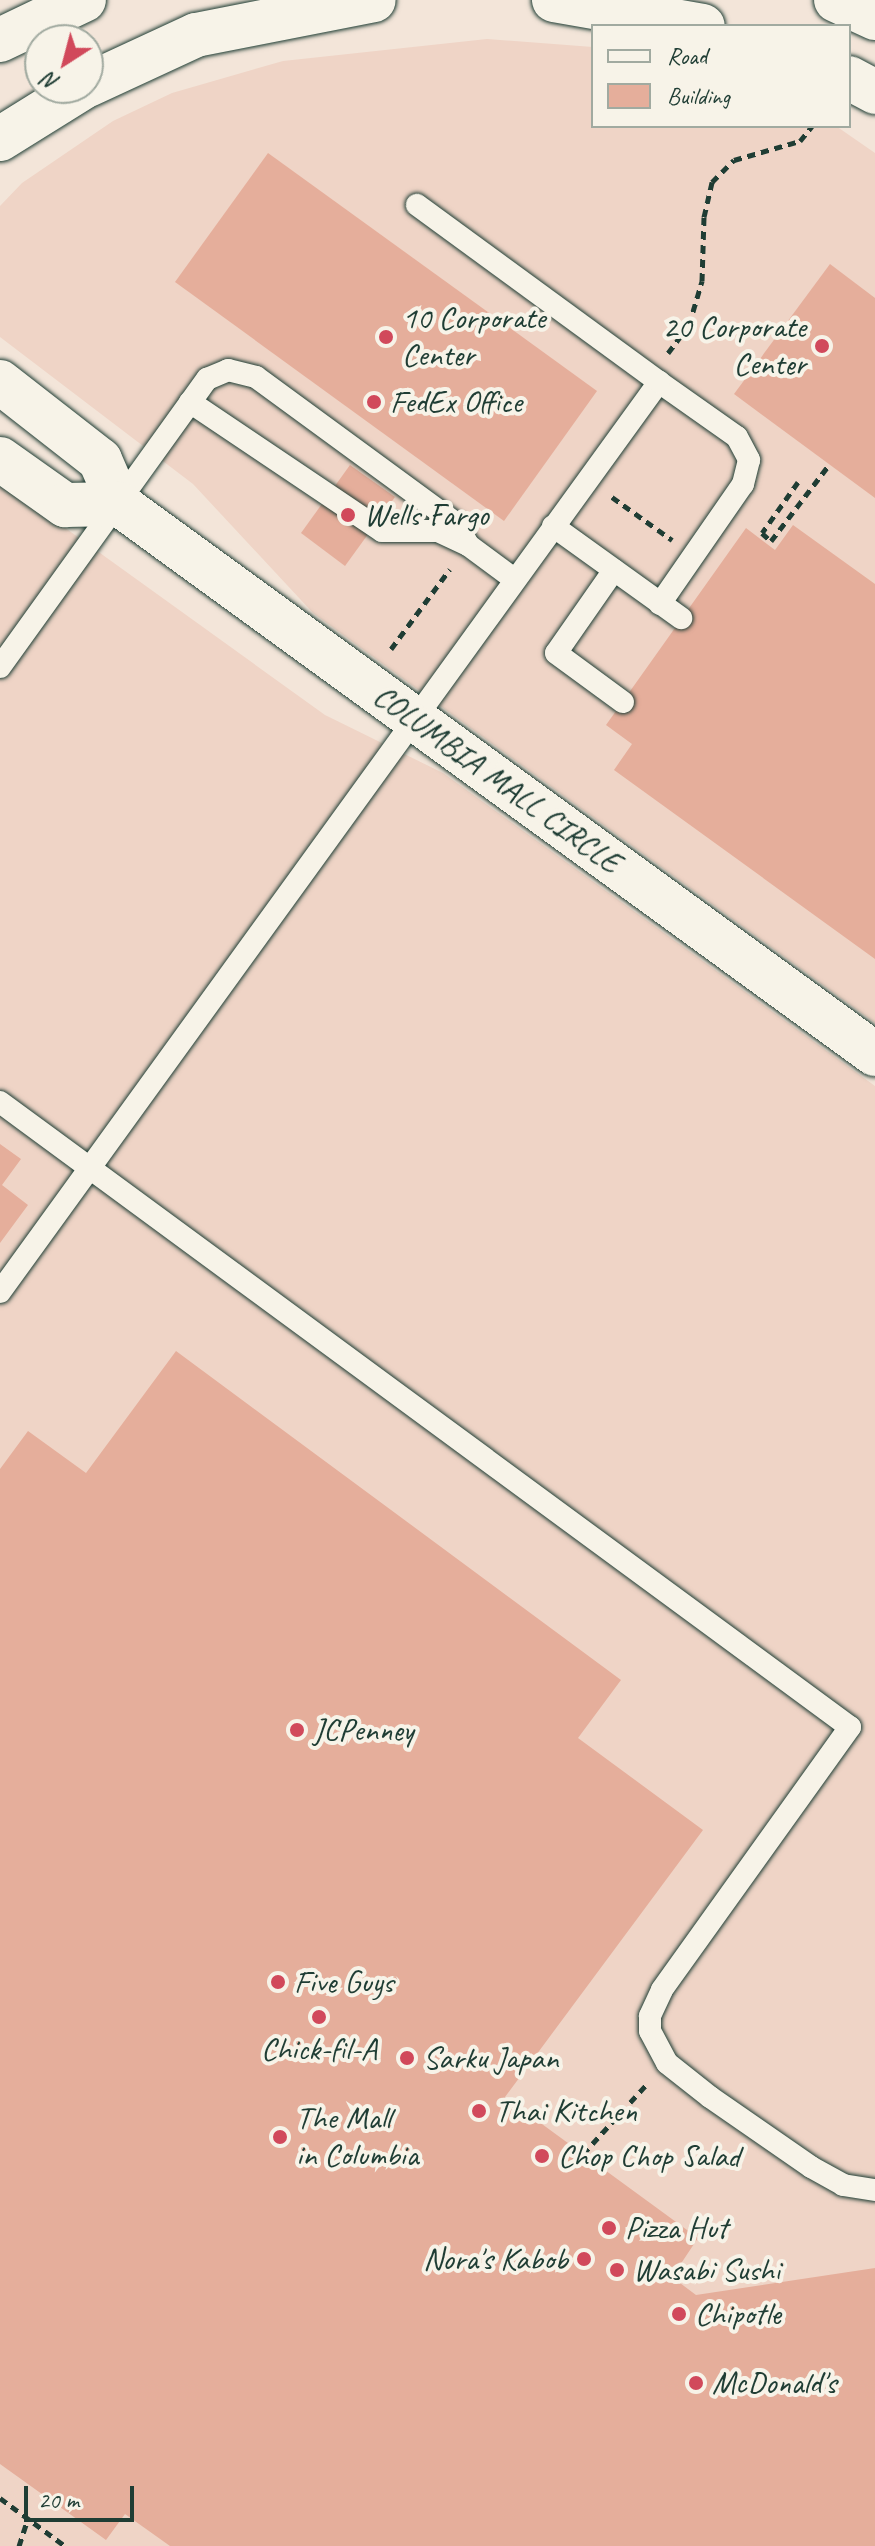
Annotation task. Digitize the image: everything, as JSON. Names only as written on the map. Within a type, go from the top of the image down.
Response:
[{"type":"street","points":[[0,40],[84,0]]},
{"type":"street","points":[[104,78],[196,35],[297,6],[374,0]]},
{"type":"street","points":[[554,0],[692,24]]},
{"type":"street","points":[[836,0],[875,18]]},
{"type":"street","points":[[851,79],[875,92]]},
{"type":"street","points":[[0,139],[56,104]]},
{"type":"street","points":[[0,382],[100,460],[119,504],[65,505],[0,459]]},
{"type":"street","name":"COLUMBIA MALL CIRCLE","points":[[119,504],[875,1054]]},
{"type":"lane","points":[[417,205],[737,437],[749,460],[743,484],[660,604]]},
{"type":"lane","points":[[0,667],[207,379],[228,370],[256,377],[457,524],[462,553]]},
{"type":"lane","points":[[0,1292],[413,717],[659,382]]},
{"type":"lane","points":[[190,402],[382,531],[438,531],[462,553],[514,579]]},
{"type":"lane","points":[[553,526],[681,618]]},
{"type":"lane","points":[[614,570],[556,653],[623,702]]},
{"type":"lane","points":[[0,1102],[850,1727],[662,1990],[650,2031],[667,2063],[811,2167],[843,2185],[875,2190]]},
{"type":"path","points":[[659,382],[663,360],[689,325],[702,281],[704,217],[712,182],[734,160],[800,141],[810,128]]},
{"type":"path","points":[[798,482],[762,533],[771,541],[829,465]]},
{"type":"path","points":[[609,495],[676,543]]},
{"type":"path","points":[[391,649],[462,553]]},
{"type":"path","points":[[583,2154],[667,2063]]},
{"type":"path","points":[[0,2498],[55,2543],[65,2546]]},
{"type":"path","points":[[19,2546],[28,2519]]},
{"type":"shaded area","points":[[487,39],[591,47],[591,128],[839,128],[875,153],[875,1023],[313,613],[193,484],[0,337],[0,206],[22,183],[113,121],[172,93],[283,61]]},
{"type":"shaded area","points":[[0,481],[325,715],[443,773],[875,1086],[875,2546],[0,2546]]},
{"type":"building","name":"10 Corporate Center","points":[[268,153],[597,391],[504,521],[175,282]]},
{"type":"building","name":"20 Corporate Center","points":[[830,264],[875,298],[875,498],[734,394]]},
{"type":"building","name":"Wells Fargo","points":[[350,465],[395,497],[345,566],[301,533]]},
{"type":"building","points":[[793,525],[875,584],[875,959],[614,770],[632,744],[606,725],[746,528],[775,550]]},
{"type":"building","points":[[0,1144],[21,1159],[2,1185],[28,1205],[0,1243]]},
{"type":"building","points":[[176,1351],[621,1680],[578,1738],[703,1830],[505,2097],[698,2238],[672,2277],[696,2295],[875,2268],[875,2546],[170,2546],[125,2514],[106,2540],[0,2464],[0,1469],[28,1431],[86,1473]]},
{"type":"place","name":"10 Corporate Center","points":[[386,337]]},
{"type":"place","name":"20 Corporate Center","points":[[822,346]]},
{"type":"place","name":"FedEx Office","points":[[374,402]]},
{"type":"place","name":"Wells Fargo","points":[[348,515]]},
{"type":"place","name":"JCPenney","points":[[297,1730]]},
{"type":"place","name":"Five Guys","points":[[278,1982]]},
{"type":"place","name":"Chick-fil-A","points":[[319,2017]]},
{"type":"place","name":"Sarku Japan","points":[[407,2058]]},
{"type":"place","name":"Thai Kitchen","points":[[479,2111]]},
{"type":"place","name":"The Mall in Columbia","points":[[280,2137]]},
{"type":"place","name":"Chop Chop Salad","points":[[542,2156]]},
{"type":"place","name":"Pizza Hut","points":[[609,2228]]},
{"type":"place","name":"Nora's Kabob","points":[[584,2259]]},
{"type":"place","name":"Wasabi Sushi","points":[[617,2270]]},
{"type":"place","name":"Chipotle","points":[[679,2314]]},
{"type":"place","name":"McDonald's","points":[[696,2383]]}]
